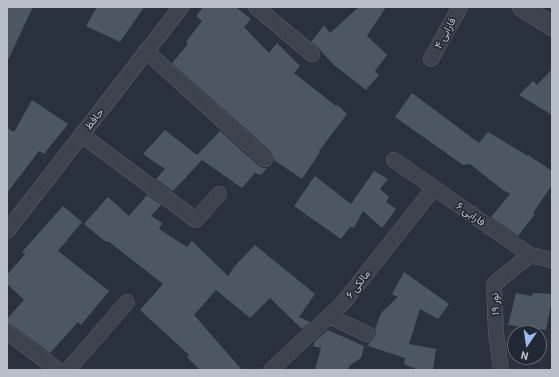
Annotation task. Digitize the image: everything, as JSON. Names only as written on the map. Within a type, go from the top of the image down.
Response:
[{"type":"street","name":"حافظ","points":[[8,229],[181,7]]},
{"type":"street","points":[[256,7],[312,54]]},
{"type":"street","name":"فارابی ۴","points":[[431,59],[460,7]]},
{"type":"street","points":[[529,8],[552,26]]},
{"type":"street","points":[[146,51],[265,159]]},
{"type":"street","points":[[82,135],[196,220],[219,194]]},
{"type":"street","name":"فارابی ۶","points":[[394,160],[530,255],[552,260]]},
{"type":"street","name":"مالکی ۶","points":[[271,370],[343,303],[434,188]]},
{"type":"street","name":"نور ۱۹","points":[[501,370],[496,334],[494,284],[530,255]]},
{"type":"street","points":[[68,370],[127,302]]},
{"type":"street","points":[[329,316],[367,334]]},
{"type":"street","points":[[7,332],[50,368]]},
{"type":"building","points":[[7,7],[33,7],[7,62]]},
{"type":"building","points":[[97,7],[144,7],[120,42],[86,26]]},
{"type":"building","points":[[203,7],[236,7],[251,19],[244,27],[269,53],[277,43],[300,66],[294,73],[336,106],[338,105],[347,114],[319,151],[320,152],[302,179],[274,160],[271,152],[172,63],[188,44],[186,42],[202,21],[196,16]]},
{"type":"building","points":[[359,7],[386,7],[367,36],[387,55],[375,71],[379,75],[366,90],[334,65],[318,47],[311,42],[324,25],[330,33]]},
{"type":"building","points":[[552,69],[552,115],[519,95],[533,81],[537,85]]},
{"type":"building","points":[[412,93],[479,143],[488,132],[552,171],[552,185],[533,213],[535,214],[518,236],[491,217],[510,194],[470,164],[463,165],[395,117]]},
{"type":"building","points":[[32,100],[68,124],[44,154],[39,151],[7,193],[7,128],[14,132]]},
{"type":"building","points":[[165,130],[197,155],[220,131],[259,166],[267,168],[261,175],[255,173],[242,188],[202,160],[173,191],[156,179],[165,169],[143,154]]},
{"type":"building","points":[[374,171],[388,179],[380,189],[389,197],[386,202],[396,209],[382,228],[363,211],[354,228],[350,227],[341,239],[294,206],[315,176],[351,204]]},
{"type":"building","points":[[147,195],[161,205],[151,216],[162,223],[159,229],[187,247],[192,241],[228,276],[234,267],[255,245],[315,294],[299,317],[310,322],[302,329],[270,298],[250,318],[216,290],[194,315],[242,370],[200,370],[187,357],[189,355],[140,310],[163,284],[84,224],[108,197],[129,216]]},
{"type":"building","points":[[63,206],[82,222],[58,251],[109,291],[81,325],[78,322],[50,353],[12,325],[7,323],[7,319],[24,300],[7,284],[7,275],[25,254],[22,252]]},
{"type":"building","points":[[404,272],[449,304],[438,319],[420,309],[409,344],[436,349],[433,370],[418,370],[404,364],[405,358],[368,346],[375,337],[375,329],[381,313],[398,297],[392,294]]},
{"type":"building","points":[[516,293],[532,296],[533,293],[552,294],[547,325],[508,325]]},
{"type":"building","points":[[328,330],[364,346],[361,358],[349,366],[348,370],[315,370],[321,348],[313,346],[315,343],[314,342]]}]
